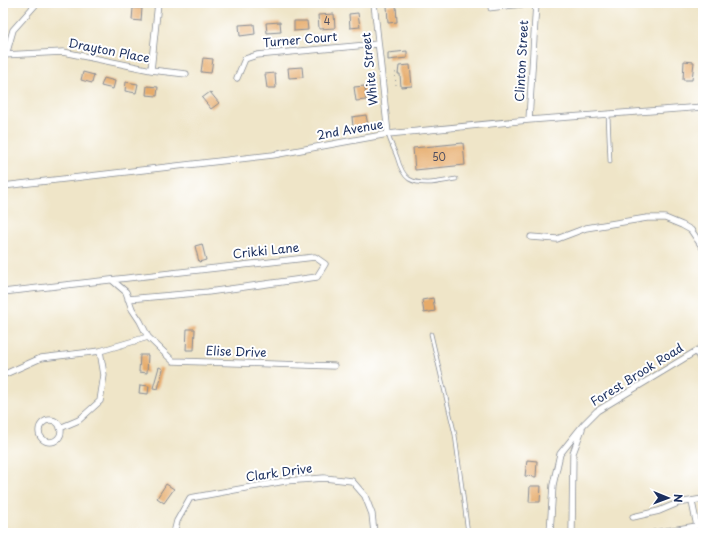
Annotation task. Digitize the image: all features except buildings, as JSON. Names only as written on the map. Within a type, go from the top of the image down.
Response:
[{"type":"street","points":[[5,55],[13,30],[37,3]]},
{"type":"street","points":[[151,70],[158,3]]},
{"type":"street","name":"White Street","points":[[374,3],[388,134]]},
{"type":"street","name":"Clinton Street","points":[[529,120],[536,3]]},
{"type":"street","name":"Turner Court","points":[[236,78],[245,59],[257,55],[378,44]]},
{"type":"street","name":"Drayton Place","points":[[5,55],[63,52],[151,70],[186,74]]},
{"type":"street","name":"2nd Avenue","points":[[3,186],[273,155],[388,134],[529,120],[703,108]]},
{"type":"street","points":[[531,238],[557,239],[586,228],[647,218],[666,218],[691,230],[703,248]]},
{"type":"street","name":"Crikki Lane","points":[[3,292],[315,257],[325,264],[317,277],[208,292],[128,299]]},
{"type":"street","name":"Elise Drive","points":[[112,280],[126,292],[132,309],[148,337],[172,361],[334,366]]},
{"type":"street","points":[[3,375],[41,358],[100,351],[148,337]]},
{"type":"street","name":"Forest Brook Road","points":[[550,533],[553,485],[560,454],[584,424],[597,411],[703,347]]},
{"type":"street","points":[[60,428],[79,420],[100,401],[104,375],[100,351]]},
{"type":"street","points":[[696,351],[703,364]]},
{"type":"street","name":"Forest Brook Road","points":[[572,533],[573,453],[584,424]]},
{"type":"street","name":"Clark Drive","points":[[174,533],[177,521],[190,498],[285,481],[324,478],[352,481],[365,496],[372,514],[374,533]]},
{"type":"street","points":[[633,517],[659,511],[678,503],[692,502],[703,499]]},
{"type":"street","points":[[692,502],[696,526]]},
{"type":"street","points":[[654,533],[703,525]]},
{"type":"lane","points":[[490,3],[490,9],[524,5],[526,3]]},
{"type":"lane","points":[[608,114],[610,162]]},
{"type":"lane","points":[[388,134],[389,141],[401,168],[408,178],[419,182],[456,180]]},
{"type":"lane","points":[[431,334],[454,435],[468,533]]},
{"type":"path","points":[[396,84],[395,73],[398,72]]}]
